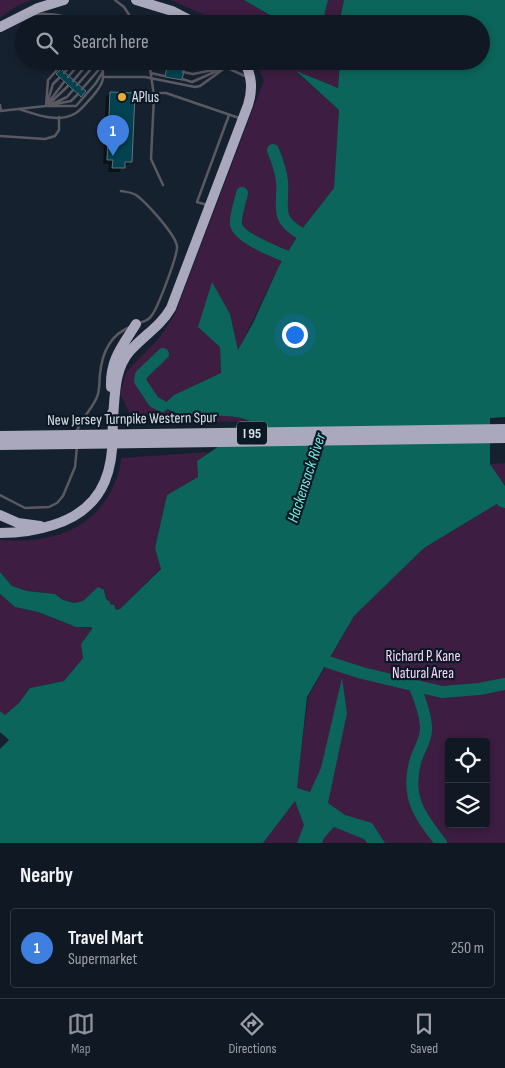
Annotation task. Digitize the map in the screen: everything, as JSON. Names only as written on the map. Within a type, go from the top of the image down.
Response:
[{"type":"highway","points":[[22,15],[44,5],[64,0]]},
{"type":"highway","points":[[136,0],[180,15]]},
{"type":"highway","points":[[0,27],[15,19]]},
{"type":"highway","points":[[0,533],[31,532],[66,521],[91,503],[103,487],[112,460],[116,386],[121,366],[130,350],[158,326],[171,308],[250,99],[251,79],[248,70]]},
{"type":"highway","points":[[113,418],[110,381],[112,365],[119,350],[136,324]]},
{"type":"highway","name":"New Jersey Turnpike Western Spur","points":[[0,436],[505,429]]},
{"type":"highway","name":"New Jersey Turnpike Western Spur","points":[[0,445],[505,438]]},
{"type":"highway","points":[[0,516],[24,525],[53,525]]},
{"type":"lane","points":[[115,0],[124,7],[129,15]]},
{"type":"lane","points":[[29,15],[59,15]]},
{"type":"lane","points":[[46,106],[48,80],[57,70]]},
{"type":"lane","points":[[68,77],[74,70]]},
{"type":"lane","points":[[73,81],[82,70]]},
{"type":"lane","points":[[78,85],[92,70]]},
{"type":"lane","points":[[82,89],[99,70]]},
{"type":"lane","points":[[183,72],[193,74],[214,70]]},
{"type":"lane","points":[[182,79],[192,82],[220,70]]},
{"type":"lane","points":[[104,77],[152,78],[195,87],[200,86],[222,70]]},
{"type":"lane","points":[[230,70],[251,79]]},
{"type":"lane","points":[[46,106],[76,106],[98,81],[103,71]]},
{"type":"lane","points":[[18,109],[43,116],[70,116],[80,110],[100,88],[104,77],[103,71]]},
{"type":"lane","points":[[162,185],[151,159],[154,96],[151,72],[164,76]]},
{"type":"lane","points":[[46,106],[53,84],[59,78]]},
{"type":"lane","points":[[46,106],[64,82]]},
{"type":"lane","points":[[46,106],[68,86]]},
{"type":"lane","points":[[46,106],[66,97],[73,90]]},
{"type":"lane","points":[[154,96],[166,93],[242,119]]},
{"type":"lane","points":[[0,105],[1,111],[46,106],[71,101],[78,94]]},
{"type":"lane","points":[[210,206],[197,202],[229,115]]},
{"type":"lane","points":[[0,136],[49,138],[55,136],[59,130],[60,117]]},
{"type":"lane","points":[[0,495],[15,505],[29,509],[54,505],[62,499],[76,460],[78,429],[92,407],[98,393],[101,365],[105,352],[119,332],[147,320],[157,307],[176,255],[176,244],[172,233],[138,197],[130,192],[121,191]]},
{"type":"green space","points":[[0,0],[32,0],[17,6],[0,18]]},
{"type":"green space","points":[[171,0],[244,0],[270,15],[205,15]]},
{"type":"green space","points":[[328,0],[344,0],[341,15],[324,15]]},
{"type":"green space","points":[[259,70],[339,70],[338,88],[297,73],[339,110],[334,188],[302,229],[279,266],[238,351],[230,314],[211,283],[220,347],[221,373],[174,395],[182,415],[225,415],[250,421],[154,423],[129,412],[120,394],[126,372],[160,337],[175,314],[264,80]]},
{"type":"green space","points":[[209,452],[197,461],[198,477],[167,495],[155,548],[161,568],[120,609],[116,610],[106,599],[104,590],[92,594],[83,601],[74,603],[63,600],[55,594],[27,591],[12,586],[0,572],[0,540],[33,540],[64,533],[78,526],[101,506],[111,491],[118,475],[121,458]]},
{"type":"green space","points":[[505,463],[505,486],[490,464]]},
{"type":"green space","name":"Richard P. Kane Natural Area","points":[[505,499],[505,843],[263,843],[295,801],[308,697],[354,616],[424,548]]},
{"type":"green space","points":[[0,594],[15,607],[38,612],[76,627],[92,627],[93,629],[81,644],[83,658],[64,681],[30,688],[19,703],[5,716],[0,711]]},
{"type":"water","points":[[244,0],[328,0],[324,15],[270,15]]},
{"type":"water","name":"Hackensack River","points":[[344,0],[505,0],[505,417],[490,418],[490,464],[505,486],[505,499],[424,548],[354,616],[307,697],[297,788],[310,792],[321,768],[342,678],[347,713],[328,803],[345,815],[372,823],[385,843],[367,843],[364,839],[334,827],[322,843],[297,843],[304,825],[295,801],[263,843],[0,843],[0,749],[9,740],[0,732],[0,711],[5,715],[19,703],[30,688],[64,681],[83,658],[81,644],[92,627],[76,627],[38,612],[15,607],[0,594],[0,572],[12,586],[27,591],[55,594],[63,600],[74,603],[83,601],[98,587],[104,590],[106,599],[110,604],[114,605],[116,610],[120,609],[161,569],[155,548],[167,495],[198,477],[197,461],[250,425],[250,421],[242,418],[183,415],[162,406],[174,395],[221,373],[220,347],[198,327],[212,282],[230,314],[238,350],[253,323],[279,266],[302,229],[334,188],[339,110],[296,71],[338,88],[339,70],[490,70],[490,15],[341,15]]},
{"type":"building","points":[[62,70],[86,91],[81,97],[56,74]]},
{"type":"building","points":[[166,70],[184,70],[182,80],[165,77]]},
{"type":"building","points":[[110,92],[135,93],[132,162],[125,162],[125,168],[112,168],[113,160],[107,160]]},
{"type":"waterway","points":[[273,150],[281,177],[283,217],[292,228],[300,233]]},
{"type":"waterway","points":[[242,193],[236,217],[236,225],[239,230],[257,244],[285,256]]},
{"type":"waterway","points":[[162,406],[154,402],[140,381],[141,375],[163,354]]},
{"type":"waterway","points":[[328,662],[362,673],[442,692],[479,689],[505,684]]},
{"type":"waterway","points":[[414,685],[423,711],[426,731],[413,772],[413,794],[426,823],[441,843]]},
{"type":"place","name":"APlus","points":[[122,97]]},
{"type":"place","name":"Travel Mart","points":[[113,156]]}]
